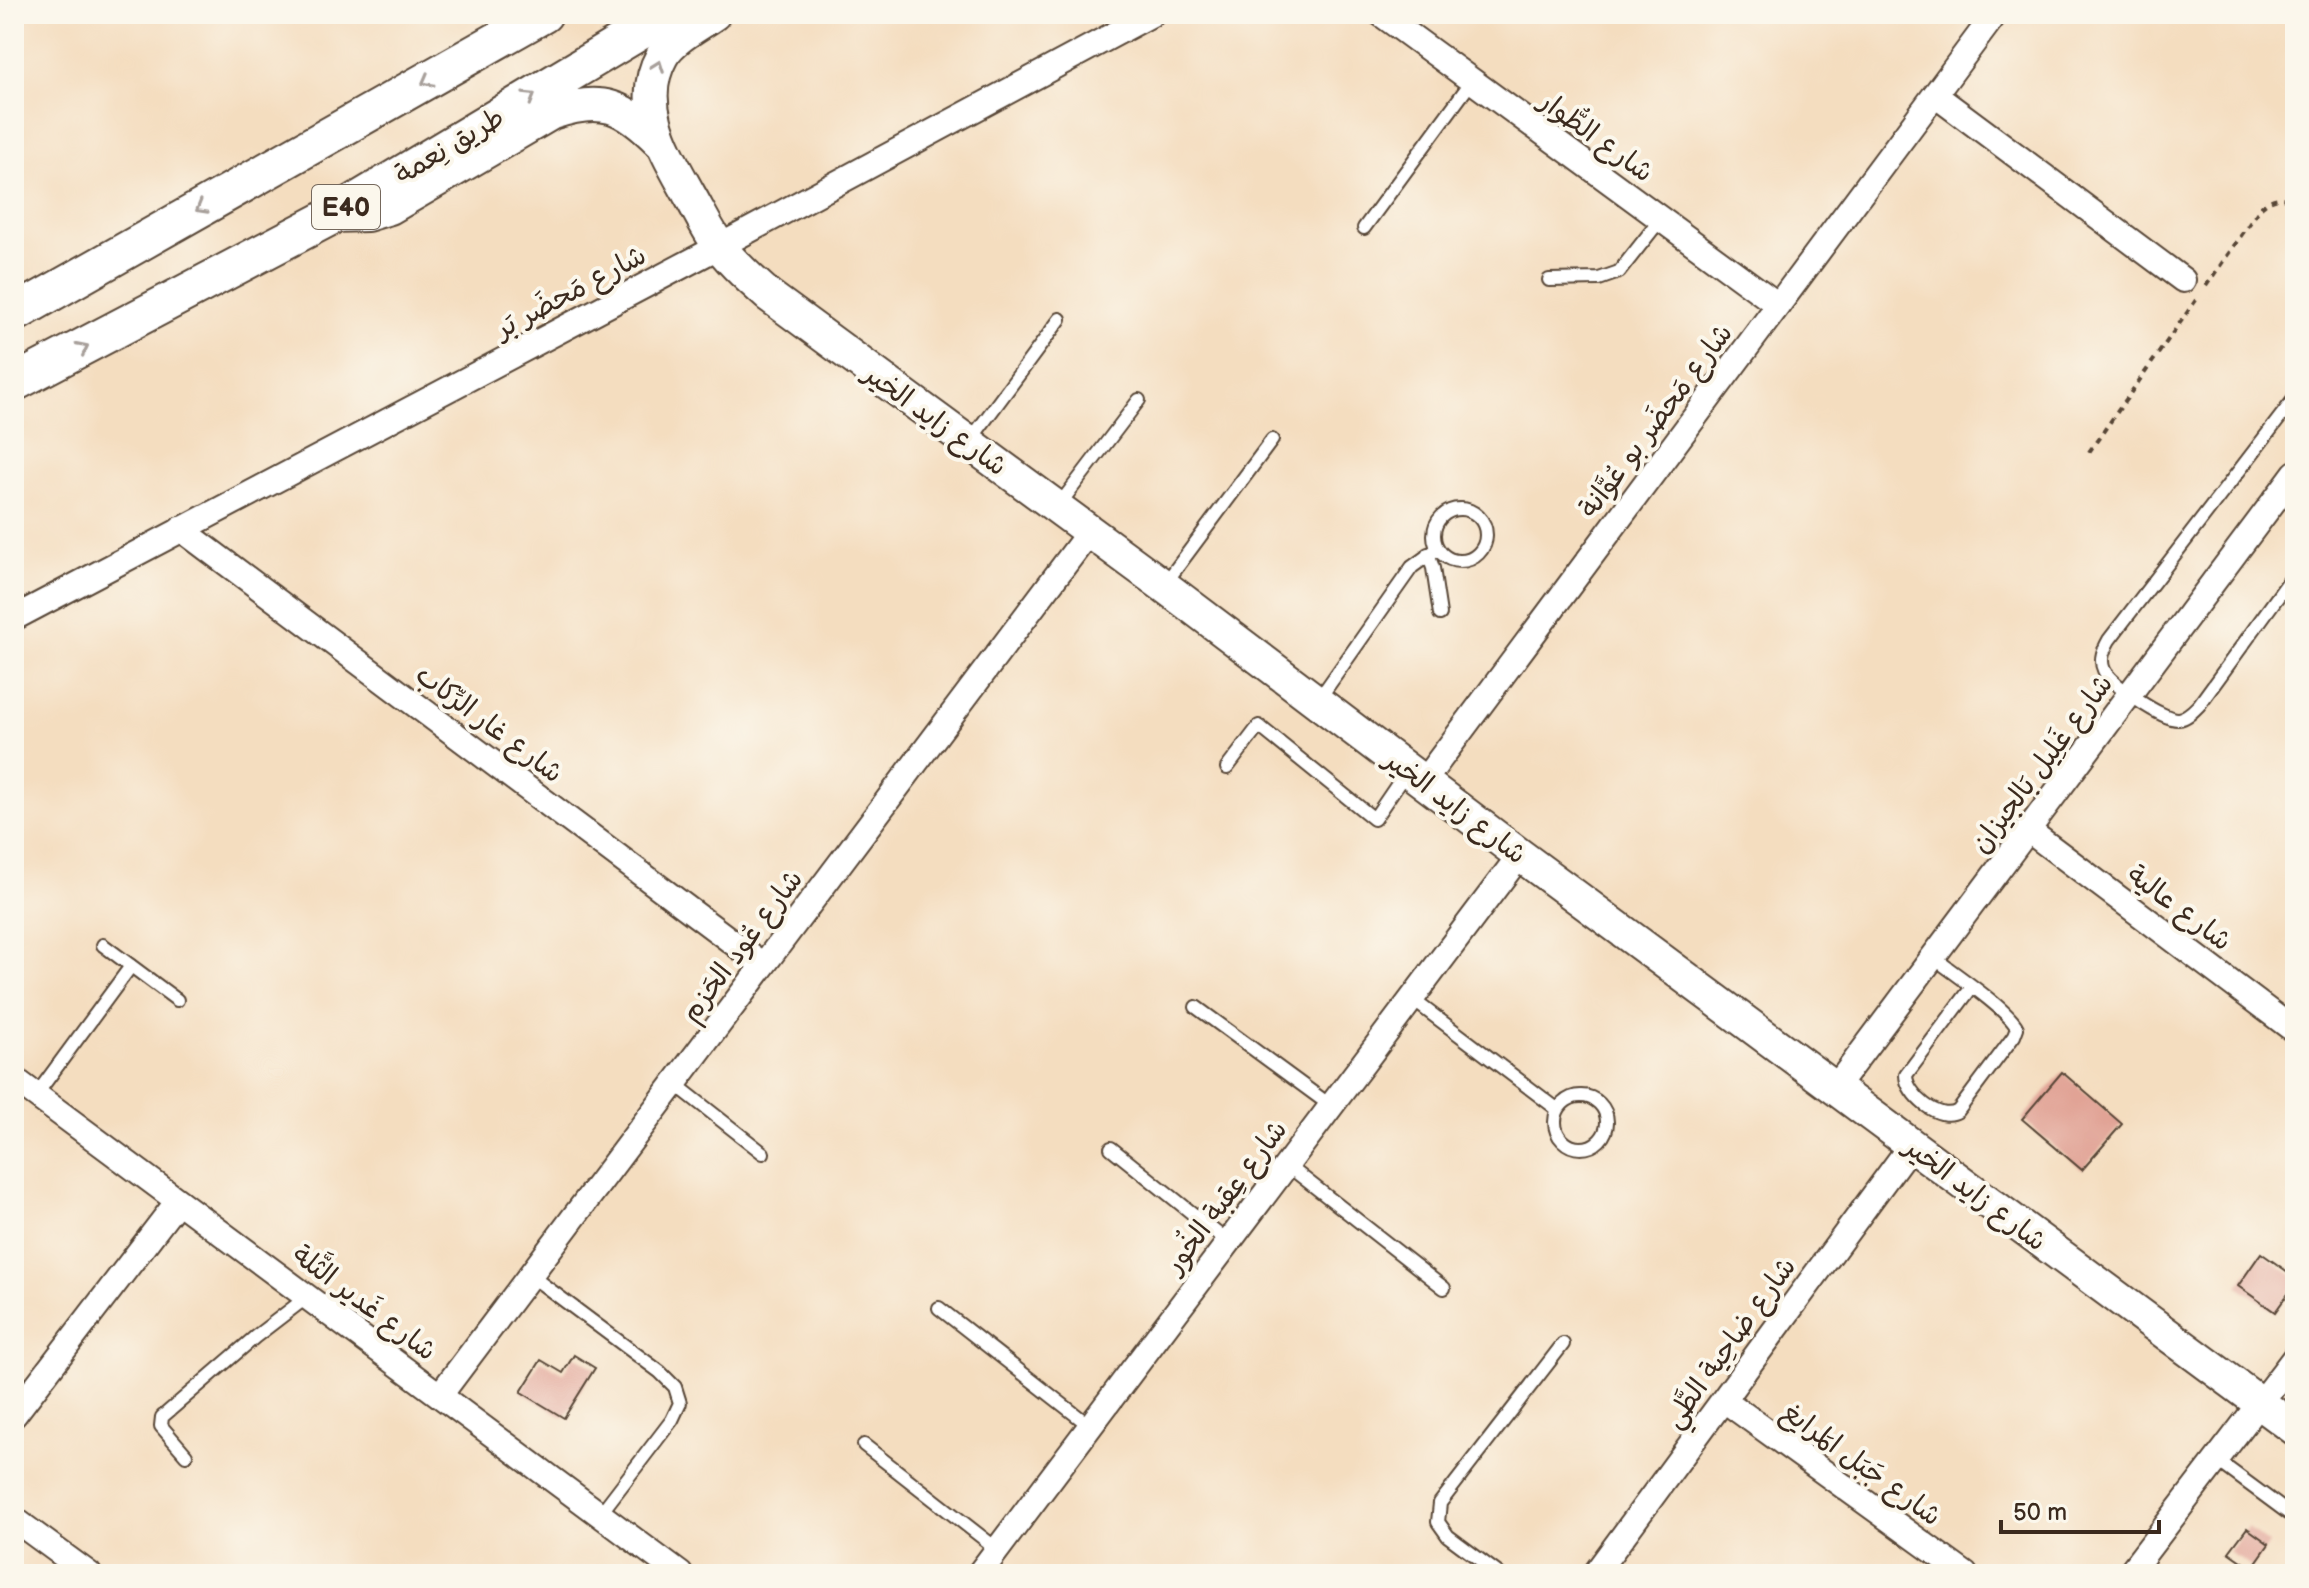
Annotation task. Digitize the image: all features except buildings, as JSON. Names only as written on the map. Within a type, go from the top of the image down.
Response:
[{"type":"main road","name":"طريق نِعمة","points":[[14,383],[332,216],[669,14]]},
{"type":"main road","name":"E40","points":[[14,314],[535,18]]},
{"type":"street","points":[[660,142],[652,115],[655,70],[663,53],[671,45],[714,14]]},
{"type":"street","name":"شارع مَحضَر بَر","points":[[14,618],[1152,14]]},
{"type":"street","name":"شارع الطُّوار","points":[[1381,14],[1778,305]]},
{"type":"street","name":"شارع مَحضَر بو عُوَّانة","points":[[1415,776],[1778,305],[1995,14]]},
{"type":"street","points":[[1935,95],[2183,280]]},
{"type":"street","points":[[332,216],[367,215],[390,208],[552,113],[575,106],[601,104],[619,108],[640,122],[660,142]]},
{"type":"street","name":"شارع زايد الخير","points":[[660,142],[720,246],[739,269],[768,295],[1090,531],[1520,855],[2295,1429]]},
{"type":"street","name":"شارع غَلِيل بَالجيزان","points":[[1835,1088],[2295,473]]},
{"type":"street","name":"شارع غار الرِّكاب","points":[[181,529],[763,965]]},
{"type":"street","name":"شارع عُود الحَزم","points":[[440,1395],[1090,531]]},
{"type":"street","name":"شارع عالية","points":[[2028,830],[2295,1031]]},
{"type":"street","name":"شارع عِقبة الخُور","points":[[979,1574],[1520,855]]},
{"type":"street","name":"شارع غَدير الثَّلة","points":[[14,1079],[680,1574]]},
{"type":"street","name":"شارع ضاحِية الطَّي","points":[[1595,1574],[1911,1145]]},
{"type":"street","points":[[14,1415],[178,1201]]},
{"type":"street","points":[[2129,1574],[2295,1357]]},
{"type":"street","name":"شارع جَبَل المَرايغ","points":[[1724,1400],[1965,1574]]},
{"type":"street","points":[[14,1519],[89,1574]]},
{"type":"lane","points":[[1364,228],[1472,81]]},
{"type":"lane","points":[[1549,280],[1599,279],[1619,272],[1660,220]]},
{"type":"lane","points":[[969,442],[1060,319]]},
{"type":"lane","points":[[2295,398],[2103,650],[2102,661],[2108,677],[2166,717],[2176,719],[2192,712],[2295,573]]},
{"type":"lane","points":[[1057,508],[1139,400]]},
{"type":"lane","points":[[1164,586],[1272,440]]},
{"type":"lane","points":[[1432,552],[1458,561],[1466,561],[1480,553],[1486,537],[1482,522],[1469,511],[1453,510],[1439,518],[1433,534],[1432,552],[1440,614]]},
{"type":"lane","points":[[1317,701],[1412,567],[1432,552]]},
{"type":"lane","points":[[1227,768],[1259,726],[1374,819],[1415,776]]},
{"type":"lane","points":[[103,945],[177,1000]]},
{"type":"lane","points":[[1933,957],[1972,987],[2013,1020],[2016,1032],[1958,1111],[1946,1116],[1939,1114],[1909,1089],[1906,1075],[1908,1068],[1972,987]]},
{"type":"lane","points":[[36,1095],[131,966]]},
{"type":"lane","points":[[1412,999],[1557,1109]]},
{"type":"lane","points":[[1196,1007],[1331,1106]]},
{"type":"lane","points":[[674,1083],[763,1153]]},
{"type":"lane","points":[[1586,1095],[1594,1099],[1601,1103],[1608,1118],[1605,1135],[1593,1147],[1577,1149],[1569,1145],[1562,1141],[1554,1126],[1557,1109],[1569,1098],[1586,1095]]},
{"type":"lane","points":[[1111,1148],[1228,1242]]},
{"type":"lane","points":[[1287,1165],[1444,1288]]},
{"type":"lane","points":[[530,1275],[660,1372],[675,1387],[680,1403],[672,1420],[600,1514]]},
{"type":"lane","points":[[186,1455],[161,1426],[162,1417],[307,1297]]},
{"type":"lane","points":[[939,1308],[1090,1426]]},
{"type":"lane","points":[[1499,1574],[1448,1536],[1438,1522],[1440,1503],[1563,1344]]},
{"type":"lane","points":[[864,1445],[997,1549]]},
{"type":"lane","points":[[2218,1461],[2295,1518]]},
{"type":"path","points":[[2089,452],[2261,207],[2280,198],[2295,202]]}]
